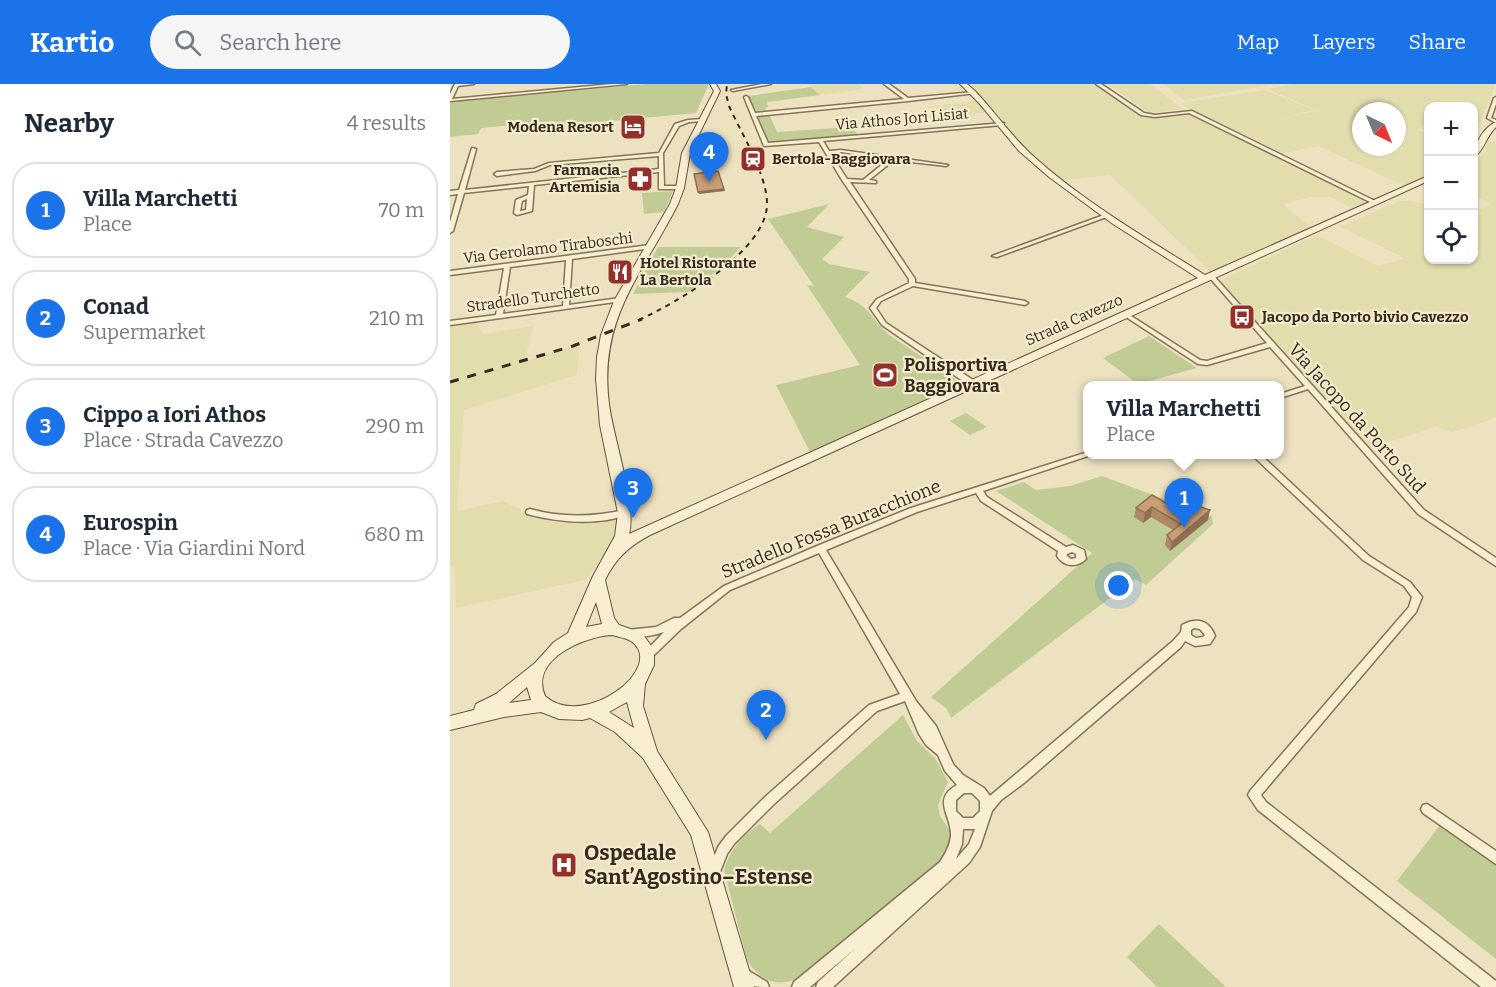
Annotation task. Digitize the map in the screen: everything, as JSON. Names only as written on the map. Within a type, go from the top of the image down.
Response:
[{"type":"street","points":[[472,84],[456,85],[450,99],[625,84]]},
{"type":"street","points":[[511,95],[513,84]]},
{"type":"street","points":[[574,637],[598,581],[622,540],[626,527],[602,389],[602,358],[606,334],[621,300],[668,216],[680,188],[686,153],[717,91],[713,84]]},
{"type":"street","points":[[733,90],[769,84]]},
{"type":"street","points":[[886,84],[908,100]]},
{"type":"street","points":[[963,84],[974,93],[1032,159],[1106,216],[1208,277]]},
{"type":"street","points":[[1098,84],[1143,114],[1155,116],[1190,112],[1374,202]]},
{"type":"street","points":[[753,115],[974,93]]},
{"type":"street","points":[[746,97],[766,146],[821,140]]},
{"type":"street","points":[[1478,140],[1496,123],[1489,118],[1496,98]]},
{"type":"street","points":[[680,188],[661,188],[661,154],[677,125],[688,121],[704,120]]},
{"type":"street","name":"Via Athos Jori Lisiat","points":[[912,284],[910,273],[820,143],[821,140],[1002,124]]},
{"type":"street","points":[[450,231],[474,149]]},
{"type":"street","name":"Via Athos Jori Lisiat","points":[[828,153],[841,151],[946,165]]},
{"type":"street","points":[[497,174],[535,170],[549,165],[661,154]]},
{"type":"street","points":[[865,181],[892,158]]},
{"type":"street","points":[[450,193],[660,170]]},
{"type":"street","points":[[845,180],[874,182]]},
{"type":"street","name":"Strada Cavezzo","points":[[610,558],[632,539],[656,527],[1424,180]]},
{"type":"street","points":[[530,195],[532,184]]},
{"type":"street","points":[[995,256],[1106,216]]},
{"type":"street","name":"Via Gerolamo Tiraboschi","points":[[450,273],[650,247]]},
{"type":"street","points":[[566,306],[569,257]]},
{"type":"street","points":[[499,316],[507,265]]},
{"type":"street","name":"Via Jacopo da Porto Sud","points":[[1208,277],[1421,512],[1496,563]]},
{"type":"street","points":[[973,384],[884,324],[873,308],[879,300],[912,284],[1025,303]]},
{"type":"street","name":"Stradello Turchetto","points":[[450,323],[621,300]]},
{"type":"street","points":[[1126,315],[1198,362],[1207,363],[1271,344]]},
{"type":"street","points":[[1284,395],[1308,387]]},
{"type":"street","name":"Stradello Fossa Buracchione","points":[[700,607],[727,588],[914,510],[1083,456]]},
{"type":"street","points":[[1260,459],[1366,558],[1407,584],[1418,597],[1413,609],[1254,795],[1262,806],[1492,987]]},
{"type":"street","points":[[977,489],[984,499],[1063,550]]},
{"type":"street","points":[[530,512],[546,517],[571,519],[601,519],[625,513]]},
{"type":"street","points":[[625,513],[637,526],[656,527]]},
{"type":"street","points":[[820,548],[910,700],[916,718],[930,743],[940,751],[955,778],[985,797],[987,810],[978,838],[965,859],[823,987]]},
{"type":"street","points":[[467,717],[543,705],[557,712],[574,714],[593,712],[621,699],[637,685],[646,668],[647,655],[642,642],[607,619],[598,581]]},
{"type":"street","points":[[450,723],[502,699],[539,668],[558,646],[574,637],[593,630],[649,633],[664,629],[700,607]]},
{"type":"street","points":[[647,655],[700,607]]},
{"type":"street","points":[[954,818],[966,824],[978,821],[1007,788],[1177,644],[1189,638]]},
{"type":"street","points":[[539,668],[535,688],[543,705]]},
{"type":"street","points":[[637,685],[635,706],[649,753]]},
{"type":"street","points":[[713,881],[715,867],[722,851],[740,829],[873,708],[910,700]]},
{"type":"street","points":[[593,712],[621,727],[649,753],[699,832],[742,979],[762,987]]},
{"type":"street","points":[[799,987],[944,866],[958,842],[958,831],[949,809],[955,778]]},
{"type":"street","points":[[953,795],[961,789],[1007,788]]},
{"type":"street","points":[[1427,809],[1496,858]]},
{"type":"shaded area","points":[[858,84],[864,89],[821,95],[809,85]]},
{"type":"shaded area","points":[[966,84],[1101,84],[1147,115],[1161,116],[1192,111],[1182,103],[1265,90],[1314,110],[1275,119],[1319,111],[1267,89],[1294,84],[1495,84],[1481,122],[1478,122],[1478,102],[1424,102],[1424,127],[1416,129],[1424,132],[1424,177],[1405,186],[1318,146],[1277,155],[1371,201],[1351,208],[1330,197],[1312,197],[1283,204],[1311,228],[1212,273],[1110,175],[1062,180],[1030,155],[995,112],[942,116],[926,107],[982,100]]},
{"type":"shaded area","points":[[1108,84],[1150,84],[1183,109],[1150,113]]},
{"type":"shaded area","points":[[1163,84],[1267,84],[1270,85],[1183,100]]},
{"type":"shaded area","points":[[1488,141],[1496,142],[1496,417],[1469,428],[1451,432],[1436,427],[1370,448],[1220,281],[1317,235],[1378,266],[1404,258],[1341,227],[1399,201],[1424,203],[1424,264],[1478,264],[1478,214],[1482,213],[1478,210],[1490,204],[1478,197],[1478,159],[1485,153]]},
{"type":"shaded area","points":[[476,321],[482,334],[533,326],[525,361],[580,344],[577,375],[464,410],[457,511],[503,501],[535,517],[563,523],[615,518],[618,529],[613,544],[585,580],[456,608],[455,566],[450,567],[450,325]]},
{"type":"green space","points":[[646,84],[709,84],[696,113],[556,126],[555,121],[481,128],[478,134],[450,137],[450,102]]},
{"type":"green space","points":[[811,87],[820,95],[767,102],[768,107],[765,108],[767,112],[756,113],[748,96]]},
{"type":"green space","points":[[769,114],[777,132],[850,127],[859,135],[768,143],[758,117]]},
{"type":"green space","points":[[673,191],[664,212],[644,214],[642,193]]},
{"type":"green space","name":"Polisportiva Baggiovara","points":[[829,204],[807,227],[844,237],[822,259],[829,264],[870,272],[845,297],[865,308],[889,335],[963,384],[810,452],[776,385],[860,365],[807,285],[814,286],[768,219]]},
{"type":"green space","points":[[658,247],[741,247],[722,267],[688,292],[633,294]]},
{"type":"green space","points":[[1149,336],[1197,368],[1149,381],[1134,381],[1103,358]]},
{"type":"green space","points":[[966,413],[987,427],[970,435],[950,421]]},
{"type":"green space","points":[[1102,476],[1212,517],[1213,524],[1146,585],[1135,579],[951,718],[947,709],[931,697],[1092,553],[996,491],[1024,482],[1036,490],[1070,486]]},
{"type":"green space","points":[[903,715],[917,741],[935,758],[948,782],[938,805],[940,816],[952,834],[948,851],[939,866],[804,977],[786,982],[765,979],[747,960],[724,870],[733,849],[742,838],[760,824],[770,833]]},
{"type":"green space","points":[[1441,824],[1496,863],[1496,959],[1397,881]]},
{"type":"green space","points":[[1159,924],[1226,987],[1157,987],[1127,957]]},
{"type":"building","points":[[718,171],[724,189],[698,192],[694,174]]},
{"type":"building","points":[[1152,495],[1178,510],[1187,502],[1210,510],[1172,542],[1167,535],[1181,524],[1152,507],[1145,513],[1136,508]]},
{"type":"railway","points":[[639,320],[675,301],[717,273],[752,240],[763,222],[767,204],[763,180],[729,106],[726,94],[727,84]]},
{"type":"railway","points":[[450,382],[573,346],[642,319]]},
{"type":"place","name":"Modena Resort","points":[[633,127]]},
{"type":"place","name":"Bertola-Baggiovara","points":[[753,159]]},
{"type":"place","name":"Farmacia Artemisia","points":[[640,179]]},
{"type":"place","name":"Eurospin","points":[[709,182]]},
{"type":"place","name":"Hotel Ristorante La Bertola","points":[[620,272]]},
{"type":"place","name":"Jacopo da Porto bivio Cavezzo","points":[[1242,317]]},
{"type":"place","name":"Polisportiva Baggiovara","points":[[885,375]]},
{"type":"place","name":"Cippo a Iori Athos","points":[[633,518]]},
{"type":"place","name":"Villa Marchetti","points":[[1184,528]]},
{"type":"place","name":"Conad","points":[[766,740]]},
{"type":"place","name":"Ospedale Sant’Agostino–Estense","points":[[564,865]]}]
